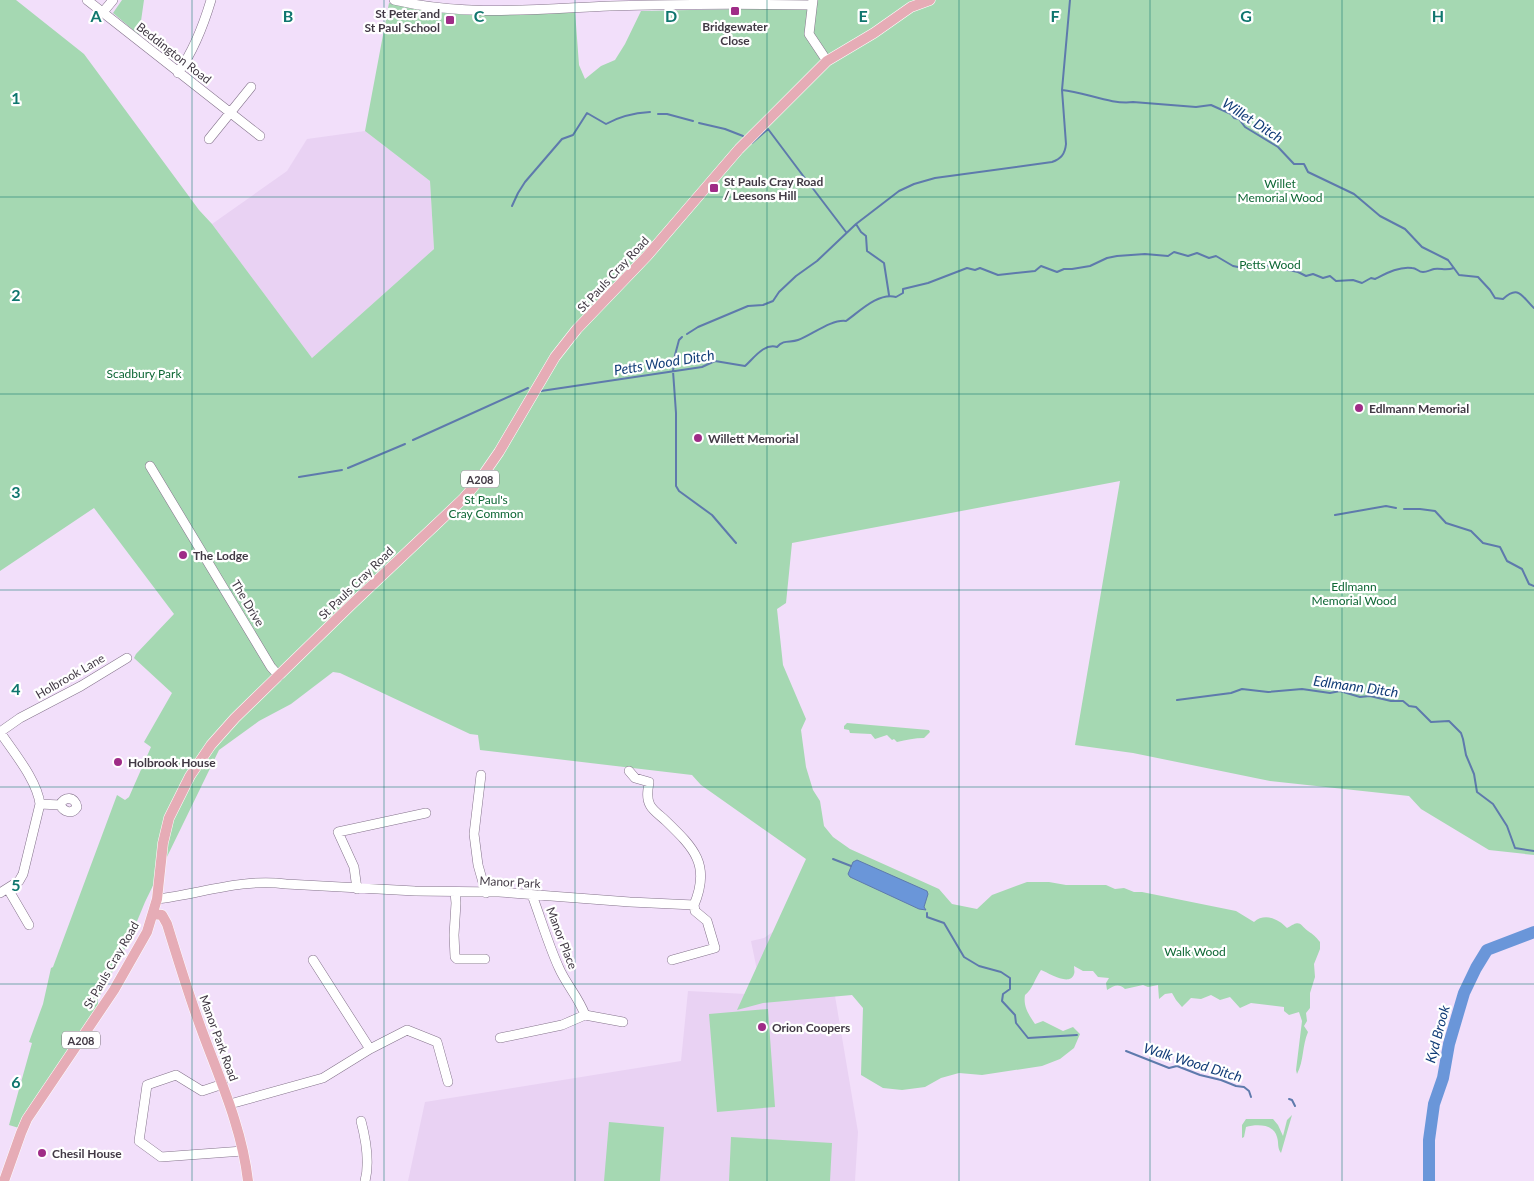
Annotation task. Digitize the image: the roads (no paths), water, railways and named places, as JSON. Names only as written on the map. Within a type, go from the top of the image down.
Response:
[{"type":"main road","name":"A208","points":[[827,61],[874,33],[910,7],[930,0]]},
{"type":"main road","name":"St Pauls Cray Road","points":[[4,1181],[27,1119],[114,990],[147,932],[157,899],[169,818],[181,792],[210,745],[388,569],[469,492],[499,452],[555,357],[577,329],[647,256],[739,149],[827,61]]},
{"type":"main road","name":"Manor Park Road","points":[[153,914],[162,915],[167,924],[192,1004],[230,1104],[243,1151],[248,1181]]},
{"type":"street","name":"Beddington Road","points":[[87,0],[260,136]]},
{"type":"street","points":[[103,12],[113,0]]},
{"type":"street","points":[[178,73],[198,40],[211,0]]},
{"type":"street","points":[[394,0],[438,8],[496,12],[690,2],[812,2],[809,34],[827,61]]},
{"type":"street","points":[[209,139],[251,87]]},
{"type":"street","name":"The Drive","points":[[150,466],[271,666],[279,676]]},
{"type":"street","name":"Holbrook Lane","points":[[0,732],[20,718],[81,686],[128,658]]},
{"type":"street","points":[[0,732],[39,794],[40,804],[23,874],[19,881],[4,891],[29,924]]},
{"type":"street","points":[[629,771],[635,778],[649,782],[647,793],[650,806],[693,849],[700,864],[700,890],[694,905],[695,911],[710,926],[715,948],[672,960]]},
{"type":"street","points":[[480,775],[474,834],[478,865],[486,893]]},
{"type":"street","points":[[40,804],[60,805]]},
{"type":"street","points":[[357,889],[354,867],[338,832],[426,813]]},
{"type":"street","name":"Manor Park","points":[[157,899],[214,888],[268,882],[357,889],[499,892],[694,905]]},
{"type":"street","points":[[455,892],[455,957],[457,959],[485,959]]},
{"type":"street","name":"Manor Place","points":[[532,895],[558,966],[582,1005],[585,1015]]},
{"type":"street","points":[[313,960],[370,1049]]},
{"type":"street","points":[[500,1038],[562,1025],[585,1015],[623,1022]]},
{"type":"street","points":[[230,1104],[324,1078],[370,1049],[407,1030],[437,1042],[448,1082]]},
{"type":"street","points":[[223,1084],[202,1091],[176,1075],[147,1085],[139,1142],[161,1157],[243,1151]]},
{"type":"street","points":[[361,1121],[367,1154],[365,1181]]},
{"type":"water","points":[[857,860],[927,891],[928,894],[924,907],[926,910],[919,909],[850,877],[848,874],[853,862]]},
{"type":"waterway","points":[[687,334],[698,327],[748,306],[763,305],[773,301],[779,292],[796,276],[817,261],[856,224],[899,191],[935,178],[1052,162],[1060,158],[1065,151],[1066,144],[1062,90],[1070,0]]},
{"type":"waterway","name":"Willet Ditch","points":[[1062,90],[1116,102],[1196,107],[1211,105],[1231,114],[1234,118],[1239,119],[1245,127],[1278,147],[1294,164],[1304,164],[1308,172],[1354,194],[1380,216],[1405,229],[1422,247],[1448,260],[1459,275],[1478,277],[1495,298],[1503,299],[1517,292],[1534,308]]},
{"type":"waterway","points":[[512,206],[525,182],[562,139],[573,135],[587,113],[606,124],[627,115],[650,112]]},
{"type":"waterway","points":[[658,114],[667,114],[693,121]]},
{"type":"waterway","points":[[699,123],[725,129],[743,136]]},
{"type":"waterway","points":[[752,143],[768,129],[807,181]]},
{"type":"waterway","points":[[811,186],[846,232]]},
{"type":"waterway","points":[[856,224],[866,236],[867,251],[884,263],[889,295]]},
{"type":"waterway","name":"Petts Wood Ditch","points":[[541,391],[702,367],[715,361],[745,366],[768,347],[777,347],[785,342],[803,338],[834,322],[846,321],[882,297],[896,297],[903,293],[903,289],[928,283],[967,268],[975,270],[980,268],[998,275],[1035,271],[1041,266],[1057,272],[1064,269],[1090,266],[1107,258],[1117,256],[1145,254],[1168,256],[1174,252],[1188,256],[1197,253],[1209,258],[1216,256],[1233,266],[1254,270],[1269,266],[1298,272],[1306,276],[1313,274],[1323,278],[1330,276],[1336,281],[1353,280],[1362,283],[1371,278],[1375,279],[1402,268],[1414,268],[1423,272],[1434,269],[1454,268]]},
{"type":"waterway","points":[[682,337],[679,340],[675,355],[673,371],[676,413],[676,486],[679,491],[712,515],[736,543]]},
{"type":"waterway","name":"Petts Wood Ditch","points":[[413,440],[528,388]]},
{"type":"waterway","name":"Petts Wood Ditch","points":[[348,468],[405,444]]},
{"type":"waterway","name":"Petts Wood Ditch","points":[[299,477],[342,470]]},
{"type":"waterway","points":[[1335,515],[1386,506],[1396,508]]},
{"type":"waterway","points":[[1404,509],[1435,511],[1446,523],[1471,531],[1483,543],[1500,547],[1507,561],[1522,569],[1529,584],[1534,586]]},
{"type":"waterway","name":"Edlmann Ditch","points":[[1177,700],[1231,693],[1242,689],[1268,692],[1302,689],[1330,693],[1340,691],[1360,697],[1370,696],[1391,701],[1403,701],[1409,706],[1416,707],[1431,722],[1449,721],[1461,733],[1466,755],[1474,774],[1477,792],[1493,804],[1507,826],[1515,848],[1534,851]]},
{"type":"waterway","name":"Walk Wood Ditch","points":[[833,859],[851,866]]},
{"type":"waterway","name":"Walk Wood Ditch","points":[[927,913],[927,917],[944,923],[964,957],[979,966],[1001,972],[1010,978],[1010,989],[1003,994],[1002,1001],[1015,1015],[1016,1023],[1028,1038],[1077,1035]]},
{"type":"waterway","name":"Kyd Brook","points":[[1429,1181],[1429,1140],[1434,1104],[1443,1078],[1449,1044],[1464,993],[1487,950],[1534,932]]},
{"type":"waterway","name":"Walk Wood Ditch","points":[[1126,1051],[1169,1068],[1177,1066],[1200,1075],[1244,1087],[1249,1091],[1251,1097]]},
{"type":"waterway","name":"Walk Wood Ditch","points":[[1289,1099],[1292,1100],[1295,1106]]},
{"type":"place","name":"Bridgewater Close","points":[[735,11]]},
{"type":"place","name":"St Peter and St Paul School","points":[[450,20]]},
{"type":"place","name":"St Pauls Cray Road / Leesons Hill","points":[[714,188]]},
{"type":"place","name":"Edlmann Memorial","points":[[1359,408]]},
{"type":"place","name":"Willett Memorial","points":[[698,438]]},
{"type":"place","name":"The Lodge","points":[[183,555]]},
{"type":"place","name":"Holbrook House","points":[[118,762]]},
{"type":"place","name":"Orion Coopers","points":[[762,1027]]},
{"type":"place","name":"Chesil House","points":[[42,1153]]},
{"type":"park label","name":"Willet Memorial Wood","points":[[1280,190]]},
{"type":"park label","name":"Petts Wood","points":[[1270,264]]},
{"type":"park label","name":"Scadbury Park","points":[[144,373]]},
{"type":"park label","name":"St Paul's Cray Common","points":[[486,506]]},
{"type":"park label","name":"Edlmann Memorial Wood","points":[[1354,593]]},
{"type":"park label","name":"Walk Wood","points":[[1195,951]]}]
